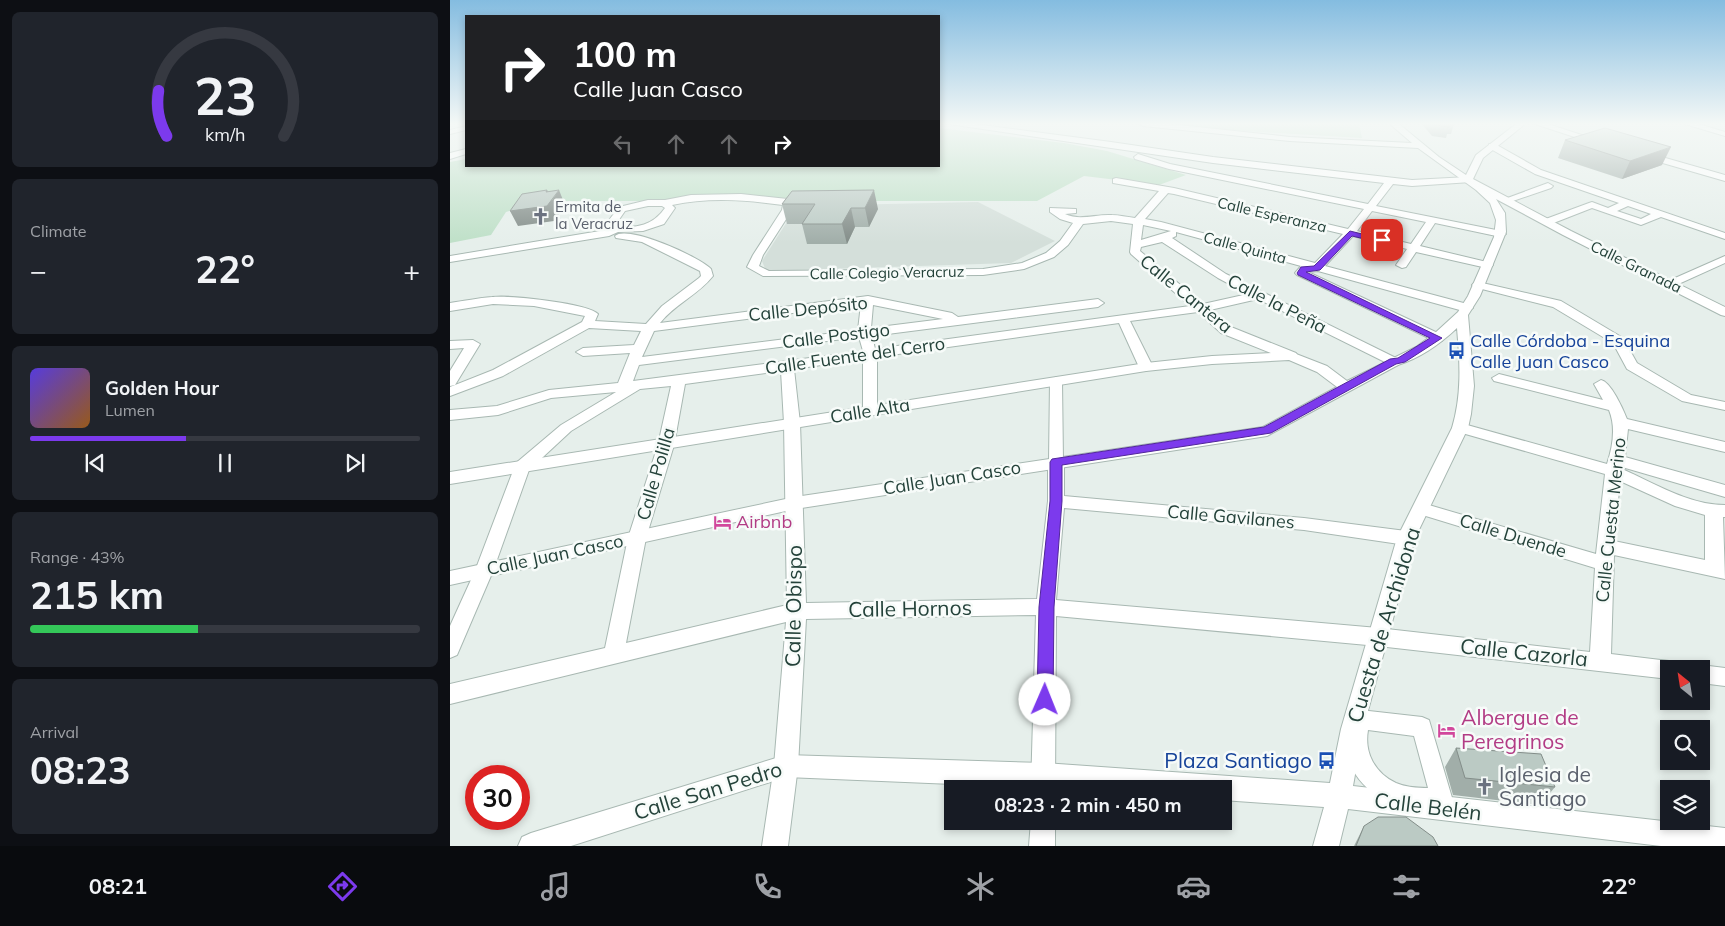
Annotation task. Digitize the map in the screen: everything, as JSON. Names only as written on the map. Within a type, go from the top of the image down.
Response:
[{"type":"street","points":[[1161,163],[1370,209],[1500,234]]},
{"type":"street","points":[[1244,163],[1412,183],[1468,180]]},
{"type":"street","points":[[1442,163],[1468,180],[1494,202],[1501,222],[1500,234],[1464,312]]},
{"type":"street","points":[[1468,180],[1476,163]]},
{"type":"street","points":[[1523,163],[1538,172],[1725,236]]},
{"type":"street","points":[[1675,163],[1725,178]]},
{"type":"street","points":[[1391,180],[1350,234],[1317,268],[1304,269],[1301,273],[1437,338],[1449,339],[1465,352]]},
{"type":"street","name":"Calle Granada","points":[[1468,180],[1725,312]]},
{"type":"street","name":"Calle Esperanza","points":[[1116,181],[1165,190],[1487,265]]},
{"type":"street","points":[[1507,200],[1548,186]]},
{"type":"street","points":[[1073,211],[1053,210],[1064,217],[1079,222],[1089,219],[1111,218],[1138,221],[1165,190]]},
{"type":"street","points":[[612,231],[611,224],[622,209],[648,202],[665,203],[691,198],[741,198],[804,203]]},
{"type":"street","points":[[450,259],[612,231],[630,230],[660,222],[670,208],[665,203]]},
{"type":"street","name":"Calle Colegio Veracruz","points":[[788,203],[787,210],[758,255],[753,267],[767,274],[983,272],[1016,267],[1050,255],[1064,243],[1079,222]]},
{"type":"street","points":[[1608,211],[1627,203]]},
{"type":"street","points":[[1548,222],[1592,205],[1641,222],[1660,214]]},
{"type":"street","name":"Calle Granada","points":[[1501,222],[1506,218],[1516,215],[1548,222]]},
{"type":"street","points":[[1402,265],[1432,220]]},
{"type":"street","name":"Calle Quinta","points":[[1138,221],[1180,230],[1317,268],[1464,312]]},
{"type":"street","name":"Calle Cantera","points":[[1138,221],[1135,252],[1226,330],[1322,369],[1346,387]]},
{"type":"street","points":[[1136,244],[1164,238],[1180,230]]},
{"type":"street","points":[[450,648],[484,571],[522,468],[566,428],[630,386],[634,362],[648,328],[665,310],[699,286],[707,276],[705,270],[644,239],[612,231]]},
{"type":"street","name":"Calle la Peña","points":[[1164,238],[1222,276],[1393,362]]},
{"type":"street","points":[[1670,284],[1725,259]]},
{"type":"street","points":[[1478,285],[1557,304],[1618,341],[1632,366],[1687,398],[1725,406]]},
{"type":"street","name":"Calle Fuente del Cerro","points":[[450,416],[498,410],[549,394],[679,382],[787,365],[1200,308],[1260,295]]},
{"type":"street","points":[[450,307],[493,300],[534,302],[584,310],[592,314],[587,324],[498,373],[450,392]]},
{"type":"street","points":[[868,300],[864,331],[870,354],[870,412]]},
{"type":"street","name":"Calle Depósito","points":[[587,324],[648,328],[868,300],[1026,332]]},
{"type":"street","name":"Calle Postigo","points":[[634,362],[864,331],[1098,303]]},
{"type":"street","name":"Calle Juan Casco","points":[[450,578],[795,503],[1267,431],[1393,362],[1401,360],[1437,338],[1464,312]]},
{"type":"street","name":"Cuesta de Archidona","points":[[1326,846],[1339,796],[1352,729],[1406,538],[1422,509],[1460,428],[1465,413],[1468,385],[1464,312]]},
{"type":"street","points":[[1123,319],[1146,367]]},
{"type":"street","points":[[450,344],[473,344],[450,382]]},
{"type":"street","points":[[583,352],[639,349]]},
{"type":"street","name":"Calle Alta","points":[[450,478],[1146,367],[1212,360],[1291,356]]},
{"type":"street","name":"Calle Obispo","points":[[775,846],[786,766],[796,611],[795,503],[792,423],[787,365]]},
{"type":"street","points":[[1499,378],[1615,406]]},
{"type":"street","points":[[1044,780],[1046,607],[1056,501],[1056,381]]},
{"type":"street","name":"Calle Polilla","points":[[614,654],[637,538],[666,445],[679,382]]},
{"type":"street","name":"Calle Cuesta Merino","points":[[1600,661],[1605,555],[1620,422],[1615,406],[1601,384]]},
{"type":"street","points":[[1620,422],[1725,447]]},
{"type":"street","points":[[1460,428],[1725,491]]},
{"type":"street","points":[[1615,465],[1681,502],[1719,511],[1719,571]]},
{"type":"street","name":"Calle Gavilanes","points":[[1056,501],[1304,524],[1406,538]]},
{"type":"street","name":"Calle Duende","points":[[1422,509],[1605,555],[1719,571]]},
{"type":"street","name":"Calle Hornos","points":[[450,694],[796,611],[1046,607],[1378,637]]},
{"type":"street","name":"Calle Cazorla","points":[[1378,637],[1660,669]]},
{"type":"street","points":[[1710,675],[1725,677]]},
{"type":"street","points":[[1360,720],[1422,727],[1432,766],[1442,801],[1394,794],[1377,782],[1365,770],[1359,758],[1356,746],[1360,720]]},
{"type":"street","name":"Calle San Pedro","points":[[531,846],[786,766],[1012,780]]},
{"type":"street","name":"Calle San Pedro","points":[[1232,791],[1339,796]]},
{"type":"street","name":"Calle Belén","points":[[1339,796],[1514,818],[1664,840],[1725,841]]},
{"type":"street","points":[[1042,846],[1043,830]]},
{"type":"shaded area","points":[[978,202],[1055,241],[1011,263],[766,271],[762,261],[797,206]]},
{"type":"green space","points":[[450,163],[465,163],[465,167],[940,167],[940,163],[1148,163],[1186,175],[1159,185],[1084,176],[1037,201],[540,201],[506,212],[491,235],[450,243]]},
{"type":"building","points":[[547,190],[546,192],[559,190],[547,206],[510,211],[522,194]]},
{"type":"building","points":[[874,190],[865,208],[851,208],[842,224],[802,224],[815,204],[782,204],[792,191]]},
{"type":"building","points":[[1456,748],[1541,754],[1555,787],[1465,778]]},
{"type":"building","points":[[1378,817],[1406,817],[1433,837],[1438,846],[1356,846],[1364,826]]},
{"type":"place","name":"Ermita de la Veracruz","points":[[541,216]]},
{"type":"place","name":"Calle Córdoba - Esquina Calle Juan Casco","points":[[1456,351]]},
{"type":"place","name":"Airbnb","points":[[722,522]]},
{"type":"place","name":"Albergue de Peregrinos","points":[[1447,730]]},
{"type":"place","name":"Plaza Santiago","points":[[1326,761]]},
{"type":"place","name":"Iglesia de Santiago","points":[[1485,787]]},
{"type":"route","points":[[1045,700],[1046,607],[1056,501],[1056,462],[1267,431],[1393,362],[1401,360],[1437,338],[1301,273],[1304,269],[1317,268],[1350,234],[1382,240]]}]
